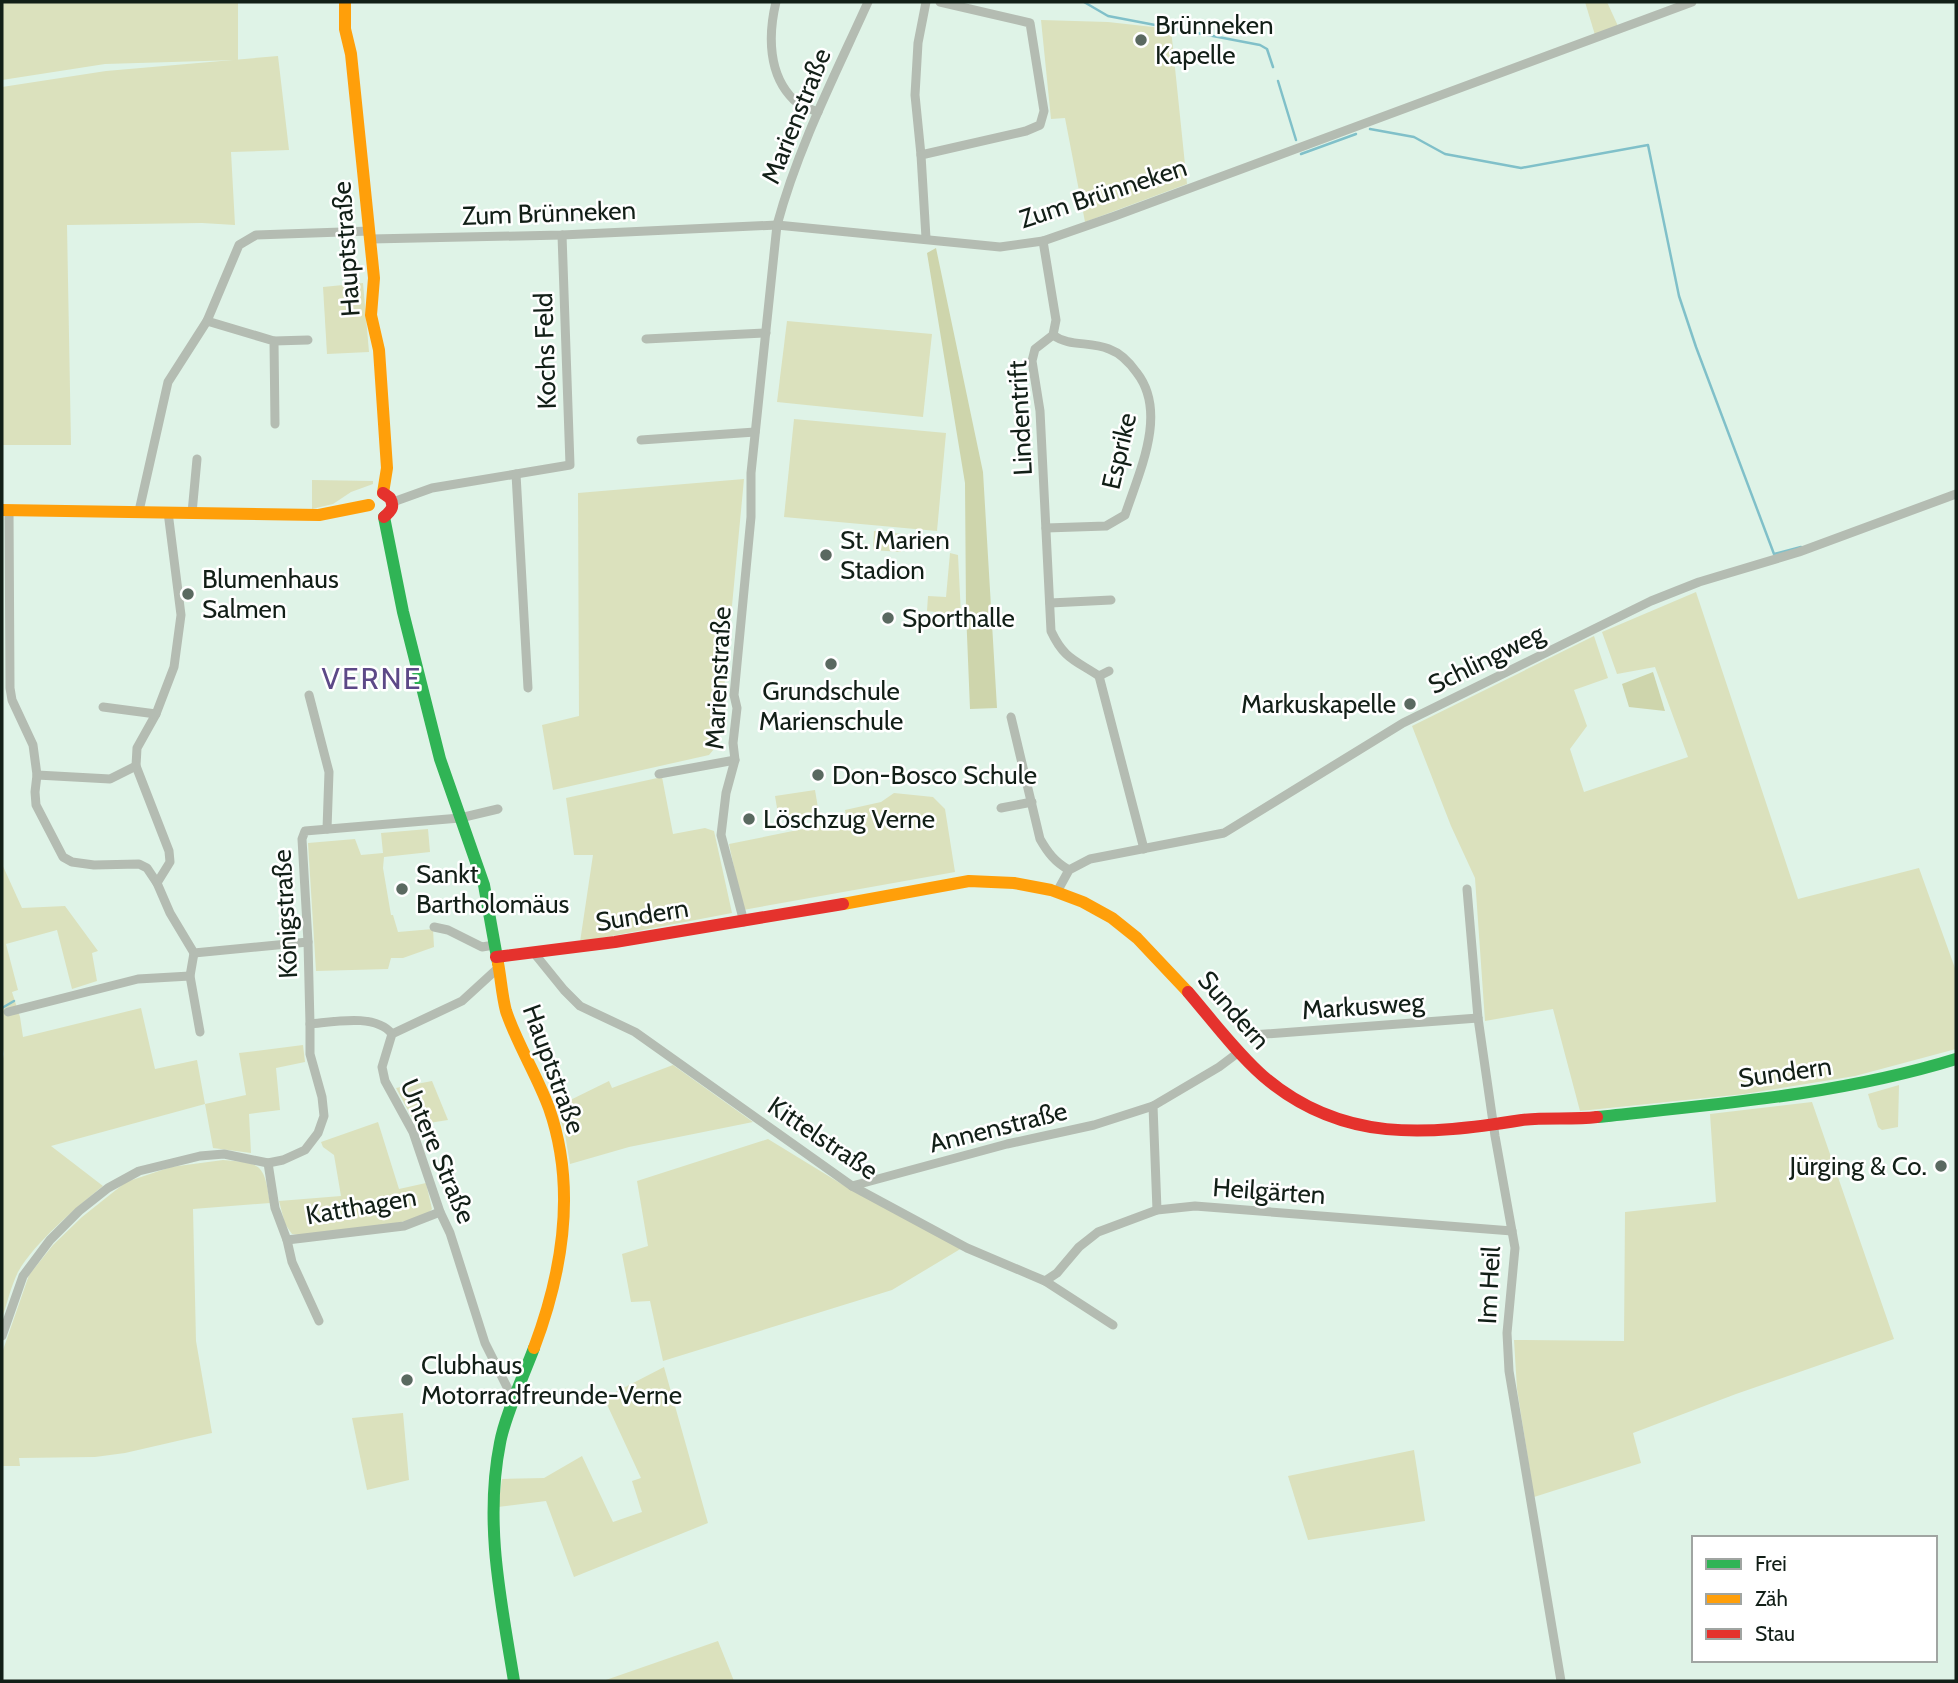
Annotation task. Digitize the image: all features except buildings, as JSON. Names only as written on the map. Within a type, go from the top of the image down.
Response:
[{"type":"street","name":"Hauptstraße","points":[[345,2],[345,29],[351,54],[374,278],[371,315],[379,350],[388,498]]},
{"type":"street","points":[[776,2],[772,15],[771,48],[778,81],[796,102],[818,112]]},
{"type":"street","name":"Marienstraße","points":[[744,922],[721,835],[726,793],[735,760],[733,743],[737,708],[734,695],[751,517],[751,473],[777,225],[786,190],[867,2]]},
{"type":"street","points":[[926,2],[918,43],[915,95],[926,239]]},
{"type":"street","points":[[921,155],[1026,131],[1040,125],[1044,111],[1030,23],[940,2]]},
{"type":"street","name":"Zum Brünneken","points":[[139,512],[168,382],[206,321],[239,245],[256,236],[562,235],[777,225],[1000,247],[1043,241],[1692,2]]},
{"type":"street","name":"Kochs Feld","points":[[516,474],[570,465],[562,235]]},
{"type":"street","name":"Lindentrift","points":[[1043,241],[1056,320],[1053,335],[1035,349],[1032,361],[1040,411],[1051,631],[1059,648],[1072,660],[1099,676]]},
{"type":"street","points":[[206,321],[274,341],[308,340]]},
{"type":"street","points":[[646,340],[766,333]]},
{"type":"street","name":"Esprike","points":[[1046,528],[1106,526],[1125,515],[1152,424],[1152,402],[1148,391],[1144,381],[1129,362],[1110,349],[1089,343],[1062,342],[1053,335]]},
{"type":"street","points":[[274,341],[275,424]]},
{"type":"street","points":[[641,440],[755,432]]},
{"type":"street","points":[[192,513],[197,460]]},
{"type":"street","points":[[369,505],[373,496],[388,498],[516,474],[528,688]]},
{"type":"street","name":"Schlingweg","points":[[1069,870],[1090,859],[1224,833],[1404,723],[1651,601],[1699,582],[1799,552],[1956,494]]},
{"type":"street","points":[[369,505],[374,515],[384,517],[391,511],[388,498]]},
{"type":"street","points":[[200,1032],[190,976],[194,953],[170,913],[158,883],[147,868],[139,864],[94,865],[72,862],[63,857],[36,805],[37,775],[33,745],[9,688],[6,510],[319,514],[369,505]]},
{"type":"street","points":[[158,883],[170,862],[169,851],[136,766],[137,748],[156,713],[174,667],[181,615],[168,512]]},
{"type":"street","name":"Hauptstraße","points":[[384,517],[403,612],[440,759],[484,885],[506,1010],[550,1114],[564,1170],[565,1199],[556,1282],[500,1440],[495,1469],[492,1506],[494,1561],[514,1681]]},
{"type":"street","points":[[1050,603],[1111,600]]},
{"type":"street","points":[[1109,671],[1099,676],[1144,849]]},
{"type":"street","points":[[309,695],[328,772],[327,830]]},
{"type":"street","points":[[103,707],[156,713]]},
{"type":"street","points":[[1011,717],[1040,838],[1056,862],[1069,870],[1058,890]]},
{"type":"street","points":[[659,774],[735,760]]},
{"type":"street","points":[[37,775],[110,779],[136,766]]},
{"type":"street","points":[[1001,808],[1031,802]]},
{"type":"street","name":"Königstraße","points":[[268,1163],[283,1160],[305,1150],[318,1133],[324,1116],[322,1097],[310,1054],[308,942],[302,839],[305,831],[460,818],[498,809]]},
{"type":"street","name":"Sundern","points":[[496,957],[744,922],[969,881],[1004,881],[1058,890],[1101,909],[1127,928],[1160,961],[1239,1052],[1272,1083],[1315,1110],[1354,1124],[1389,1130],[1423,1131],[1494,1127],[1525,1120],[1580,1119],[1747,1102],[1869,1082],[1956,1059]]},
{"type":"street","name":"Im Heil","points":[[1467,889],[1478,1018],[1515,1248],[1507,1333],[1509,1371],[1561,1681]]},
{"type":"street","points":[[310,1024],[363,1021],[377,1023],[392,1034],[462,1001],[496,957],[448,930],[434,927]]},
{"type":"street","points":[[194,953],[308,942]]},
{"type":"street","name":"Kittelstraße","points":[[534,953],[580,1006],[635,1032],[852,1186],[967,1248],[1045,1281],[1113,1325]]},
{"type":"street","points":[[8,1012],[138,979],[190,976]]},
{"type":"street","name":"Markusweg","points":[[1252,1035],[1478,1018]]},
{"type":"street","name":"Untere Straße","points":[[392,1034],[382,1067],[385,1081],[413,1132],[440,1212],[450,1233],[485,1343],[510,1393],[517,1396]]},
{"type":"street","name":"Annenstraße","points":[[852,1186],[1007,1144],[1094,1125],[1153,1106],[1239,1052]]},
{"type":"street","points":[[1153,1106],[1157,1210]]},
{"type":"street","points":[[2,1336],[23,1276],[50,1240],[79,1211],[108,1188],[139,1171],[200,1156],[224,1154],[268,1163]]},
{"type":"street","name":"Katthagen","points":[[268,1163],[275,1208],[292,1262],[318,1321]]},
{"type":"street","name":"Heilgärten","points":[[1045,1281],[1057,1273],[1079,1247],[1098,1233],[1157,1210],[1195,1206],[1512,1231]]},
{"type":"street","name":"Katthagen","points":[[287,1240],[404,1226],[440,1212]]},
{"type":"green space","points":[[2,2],[238,2],[238,60],[105,64],[2,80]]},
{"type":"green space","points":[[1585,2],[1607,2],[1618,26],[1595,35]]},
{"type":"green space","points":[[1041,20],[1108,22],[1171,29],[1187,184],[1085,222],[1065,118],[1051,119]]},
{"type":"green space","points":[[278,56],[289,150],[231,152],[235,225],[67,225],[71,445],[2,445],[2,87],[106,71]]},
{"type":"green space","points":[[936,248],[983,472],[997,708],[970,709],[965,483],[927,253]]},
{"type":"green space","points":[[363,283],[369,352],[327,354],[323,287]]},
{"type":"green space","points":[[787,321],[932,334],[923,417],[777,402]]},
{"type":"green space","points":[[794,419],[946,433],[937,531],[784,517]]},
{"type":"green space","points":[[744,479],[719,743],[709,755],[553,790],[542,725],[579,716],[578,493]]},
{"type":"green space","points":[[312,480],[373,481],[373,484],[351,492],[333,504],[312,509]]},
{"type":"green space","points":[[874,531],[902,534],[901,552],[873,550]]},
{"type":"green space","points":[[950,553],[958,555],[961,615],[927,611],[928,596],[946,597]]},
{"type":"green space","points":[[1696,592],[1798,899],[1919,868],[1956,971],[1956,1049],[1855,1076],[1744,1094],[1580,1111],[1553,1009],[1485,1021],[1475,878],[1451,826],[1412,726],[1594,636],[1608,678],[1574,690],[1587,726],[1570,749],[1584,792],[1688,757],[1655,667],[1617,674],[1602,632]]},
{"type":"green space","points":[[1653,672],[1665,711],[1629,707],[1622,684]]},
{"type":"green space","points":[[662,777],[673,834],[705,828],[714,831],[732,913],[580,942],[593,855],[574,855],[566,798]]},
{"type":"green space","points":[[815,790],[819,814],[779,820],[775,796]]},
{"type":"green space","points":[[894,793],[933,797],[945,809],[955,872],[743,910],[729,844],[847,820],[845,810],[881,802]]},
{"type":"green space","points":[[428,829],[430,852],[384,857],[383,868],[391,915],[398,932],[433,929],[434,947],[403,958],[391,958],[388,969],[316,971],[308,843],[355,839],[361,855],[383,853],[381,833]]},
{"type":"green space","points":[[2,864],[22,908],[65,906],[98,951],[92,953],[97,981],[72,989],[57,930],[6,944],[18,990],[12,992],[23,1037],[141,1008],[155,1069],[197,1060],[205,1104],[51,1146],[103,1186],[57,1226],[25,1261],[18,1272],[2,1318],[4,1054]]},
{"type":"green space","points":[[303,1045],[305,1062],[276,1068],[280,1110],[249,1114],[251,1153],[213,1148],[205,1104],[246,1095],[239,1053]]},
{"type":"green space","points":[[673,1065],[753,1122],[629,1147],[570,1164],[565,1134],[556,1107],[609,1081],[612,1088]]},
{"type":"green space","points":[[432,1081],[448,1120],[416,1125],[396,1088]]},
{"type":"green space","points":[[1899,1085],[1898,1127],[1882,1130],[1878,1127],[1868,1094]]},
{"type":"green space","points":[[1812,1102],[1894,1339],[1633,1433],[1641,1463],[1534,1497],[1517,1389],[1514,1340],[1624,1341],[1625,1212],[1716,1202],[1710,1114]]},
{"type":"green space","points":[[378,1122],[399,1189],[426,1183],[432,1209],[424,1215],[392,1224],[292,1234],[285,1224],[279,1201],[341,1196],[334,1155],[323,1147],[321,1142]]},
{"type":"green space","points":[[768,1139],[853,1191],[962,1248],[892,1290],[663,1361],[650,1301],[631,1302],[622,1254],[648,1246],[637,1181]]},
{"type":"green space","points":[[223,1160],[246,1162],[258,1168],[263,1173],[270,1203],[193,1209],[196,1341],[212,1433],[125,1453],[95,1457],[19,1458],[20,1466],[2,1466],[2,1353],[29,1275],[53,1245],[82,1217],[126,1182],[171,1167]]},
{"type":"green space","points":[[664,1367],[708,1523],[574,1577],[546,1501],[498,1507],[502,1479],[544,1478],[582,1456],[613,1522],[642,1512],[632,1481],[641,1478],[604,1398]]},
{"type":"green space","points":[[403,1413],[409,1480],[367,1490],[352,1418]]},
{"type":"green space","points":[[1414,1450],[1425,1521],[1308,1540],[1288,1476]]},
{"type":"green space","points":[[718,1641],[734,1681],[603,1681]]},
{"type":"waterway","points":[[1084,2],[1108,16],[1260,45],[1267,49],[1273,67]]},
{"type":"waterway","points":[[1278,81],[1296,140]]},
{"type":"waterway","points":[[1370,129],[1414,137],[1445,154],[1521,168],[1648,145],[1679,296],[1774,554],[1801,547]]},
{"type":"waterway","points":[[1301,154],[1356,134]]},
{"type":"waterway","points":[[2,1008],[14,1001]]},
{"type":"traffic: fast","points":[[384,517],[403,612],[440,759],[484,885],[498,963]]},
{"type":"traffic: fast","points":[[1597,1117],[1823,1090],[1956,1059]]},
{"type":"traffic: fast","points":[[514,1681],[496,1562],[495,1473],[502,1432],[534,1348]]},
{"type":"traffic: slow","points":[[345,2],[345,29],[351,54],[374,278],[371,315],[379,350],[387,468],[383,493]]},
{"type":"traffic: slow","points":[[2,510],[319,515],[369,505]]},
{"type":"traffic: slow","points":[[843,904],[969,881],[1014,883],[1051,890],[1083,902],[1112,918],[1137,938],[1188,992]]},
{"type":"traffic: slow","points":[[498,963],[506,1011],[549,1108],[563,1168],[563,1229],[559,1259],[553,1289],[534,1348]]},
{"type":"traffic: jam","points":[[383,493],[390,498],[392,504],[384,517]]},
{"type":"traffic: jam","points":[[496,957],[615,942],[843,904]]},
{"type":"traffic: jam","points":[[1188,992],[1233,1046],[1263,1076],[1293,1098],[1323,1114],[1355,1124],[1419,1131],[1531,1119],[1597,1117]]},
{"type":"place","name":"Brünneken Kapelle","points":[[1141,40]]},
{"type":"place","name":"St. Marien Stadion","points":[[826,555]]},
{"type":"place","name":"Blumenhaus Salmen","points":[[188,594]]},
{"type":"place","name":"Sporthalle","points":[[888,618]]},
{"type":"place","name":"Grundschule Marienschule","points":[[831,664]]},
{"type":"place","name":"Markuskapelle","points":[[1410,704]]},
{"type":"place","name":"Don-Bosco Schule","points":[[818,775]]},
{"type":"place","name":"Löschzug Verne","points":[[749,819]]},
{"type":"place","name":"Sankt Bartholomäus","points":[[402,889]]},
{"type":"place","name":"Jürging & Co.","points":[[1941,1166]]},
{"type":"place","name":"Clubhaus Motorradfreunde-Verne","points":[[407,1380]]},
{"type":"district","name":"VERNE","points":[[372,679]]}]
